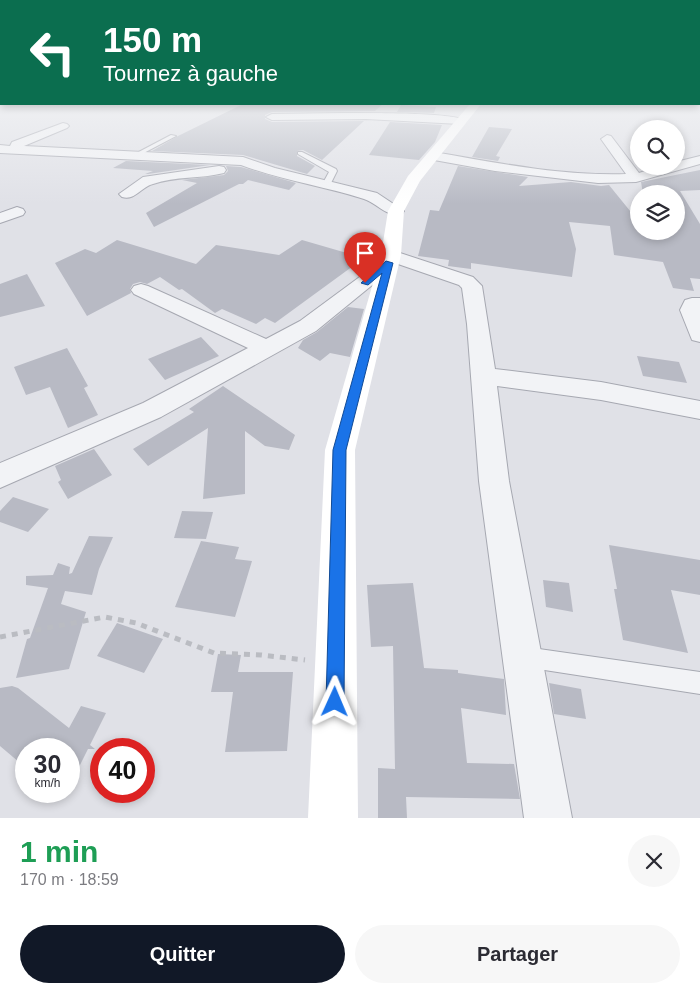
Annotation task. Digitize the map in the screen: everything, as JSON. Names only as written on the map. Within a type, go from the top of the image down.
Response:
[{"type":"street","points":[[3,149],[57,128]]},
{"type":"street","points":[[333,818],[340,450],[390,259],[396,211],[413,179],[456,128]]},
{"type":"street","points":[[607,139],[636,178]]},
{"type":"street","points":[[3,149],[243,161],[270,171],[327,183],[372,196],[396,211]]},
{"type":"street","points":[[434,156],[598,180],[636,178],[646,175]]},
{"type":"street","points":[[685,164],[700,160]]},
{"type":"street","points":[[127,194],[148,180],[212,172],[243,161]]},
{"type":"street","points":[[0,218],[16,212]]},
{"type":"street","points":[[0,476],[152,410],[267,348],[316,320],[390,259]]},
{"type":"street","points":[[390,259],[466,281],[472,286],[494,481],[548,818]]},
{"type":"street","points":[[141,290],[267,348]]},
{"type":"street","points":[[700,304],[692,304],[691,310],[700,335]]},
{"type":"street","points":[[483,376],[600,391],[700,410]]},
{"type":"lane","points":[[136,155],[173,136]]},
{"type":"lane","points":[[300,153],[333,171],[327,183]]},
{"type":"lane","points":[[522,656],[700,683]]},
{"type":"path","points":[[0,636],[105,617],[136,623],[166,633],[214,654],[261,655],[335,663]]},
{"type":"building","points":[[194,128],[356,128],[322,160],[303,150],[297,151],[297,156],[315,166],[307,174],[243,155],[152,151]]},
{"type":"building","points":[[386,128],[441,128],[435,142],[419,160],[369,155]]},
{"type":"building","points":[[488,128],[512,129],[496,156],[500,157],[498,161],[472,157]]},
{"type":"building","points":[[126,161],[210,165],[148,174],[145,174],[153,171],[113,168]]},
{"type":"building","points":[[226,166],[241,167],[296,183],[289,190],[248,180],[154,227],[146,213],[197,183],[182,180],[224,175],[228,171]]},
{"type":"building","points":[[458,166],[528,177],[519,186],[571,182],[601,186],[609,185],[630,211],[630,240],[685,240],[685,199],[700,224],[700,279],[690,278],[694,291],[673,288],[663,262],[614,255],[610,226],[569,222],[576,249],[572,277],[471,263],[471,269],[448,266],[449,260],[418,256],[430,210],[439,211]]},
{"type":"building","points":[[700,170],[700,190],[685,191],[685,185],[642,185],[641,182],[675,175],[685,175],[685,173]]},
{"type":"building","points":[[117,240],[196,264],[216,245],[279,255],[302,240],[364,258],[275,323],[265,318],[256,324],[222,309],[215,313],[182,289],[179,290],[160,277],[147,284],[140,282],[133,284],[130,289],[131,293],[87,316],[55,263],[85,249],[96,253]]},
{"type":"building","points":[[27,274],[45,306],[0,317],[0,284]]},
{"type":"building","points":[[348,307],[364,309],[350,357],[330,353],[320,361],[298,348],[303,340],[317,332]]},
{"type":"building","points":[[201,337],[219,356],[165,380],[148,359]]},
{"type":"building","points":[[67,348],[88,386],[84,388],[98,415],[68,428],[50,387],[26,395],[14,367]]},
{"type":"building","points":[[637,356],[679,362],[687,383],[643,376]]},
{"type":"building","points":[[223,386],[295,435],[289,450],[265,446],[245,431],[245,494],[203,499],[208,428],[148,466],[133,449],[194,412],[189,409]]},
{"type":"building","points":[[94,449],[112,475],[68,499],[58,482],[61,480],[55,466]]},
{"type":"building","points":[[13,497],[49,509],[28,532],[0,522],[0,511]]},
{"type":"building","points":[[182,511],[213,512],[206,539],[174,538]]},
{"type":"building","points":[[89,536],[113,537],[99,569],[92,595],[65,591],[61,604],[86,612],[69,669],[16,678],[27,639],[30,638],[48,588],[26,585],[26,576],[53,575],[58,563],[70,567],[69,574],[72,573]]},
{"type":"building","points":[[201,541],[239,547],[235,559],[252,561],[235,617],[175,607]]},
{"type":"building","points":[[609,545],[700,560],[700,595],[671,590],[688,653],[623,640]]},
{"type":"building","points":[[543,580],[569,583],[573,612],[546,607]]},
{"type":"building","points":[[413,583],[424,668],[458,670],[458,673],[504,679],[506,715],[461,708],[467,763],[514,764],[520,799],[406,797],[407,818],[378,818],[378,768],[395,769],[393,646],[371,647],[367,585]]},
{"type":"building","points":[[117,623],[163,639],[144,673],[97,656]]},
{"type":"building","points":[[218,654],[241,655],[238,672],[293,672],[287,751],[225,752],[233,692],[211,692]]},
{"type":"building","points":[[549,683],[581,689],[586,719],[554,714]]},
{"type":"building","points":[[12,686],[18,688],[69,728],[81,706],[106,713],[94,738],[90,738],[90,749],[88,749],[80,765],[80,738],[15,738],[15,759],[0,746],[0,688]]},
{"type":"route","points":[[335,702],[340,450],[389,263],[365,283]]}]
